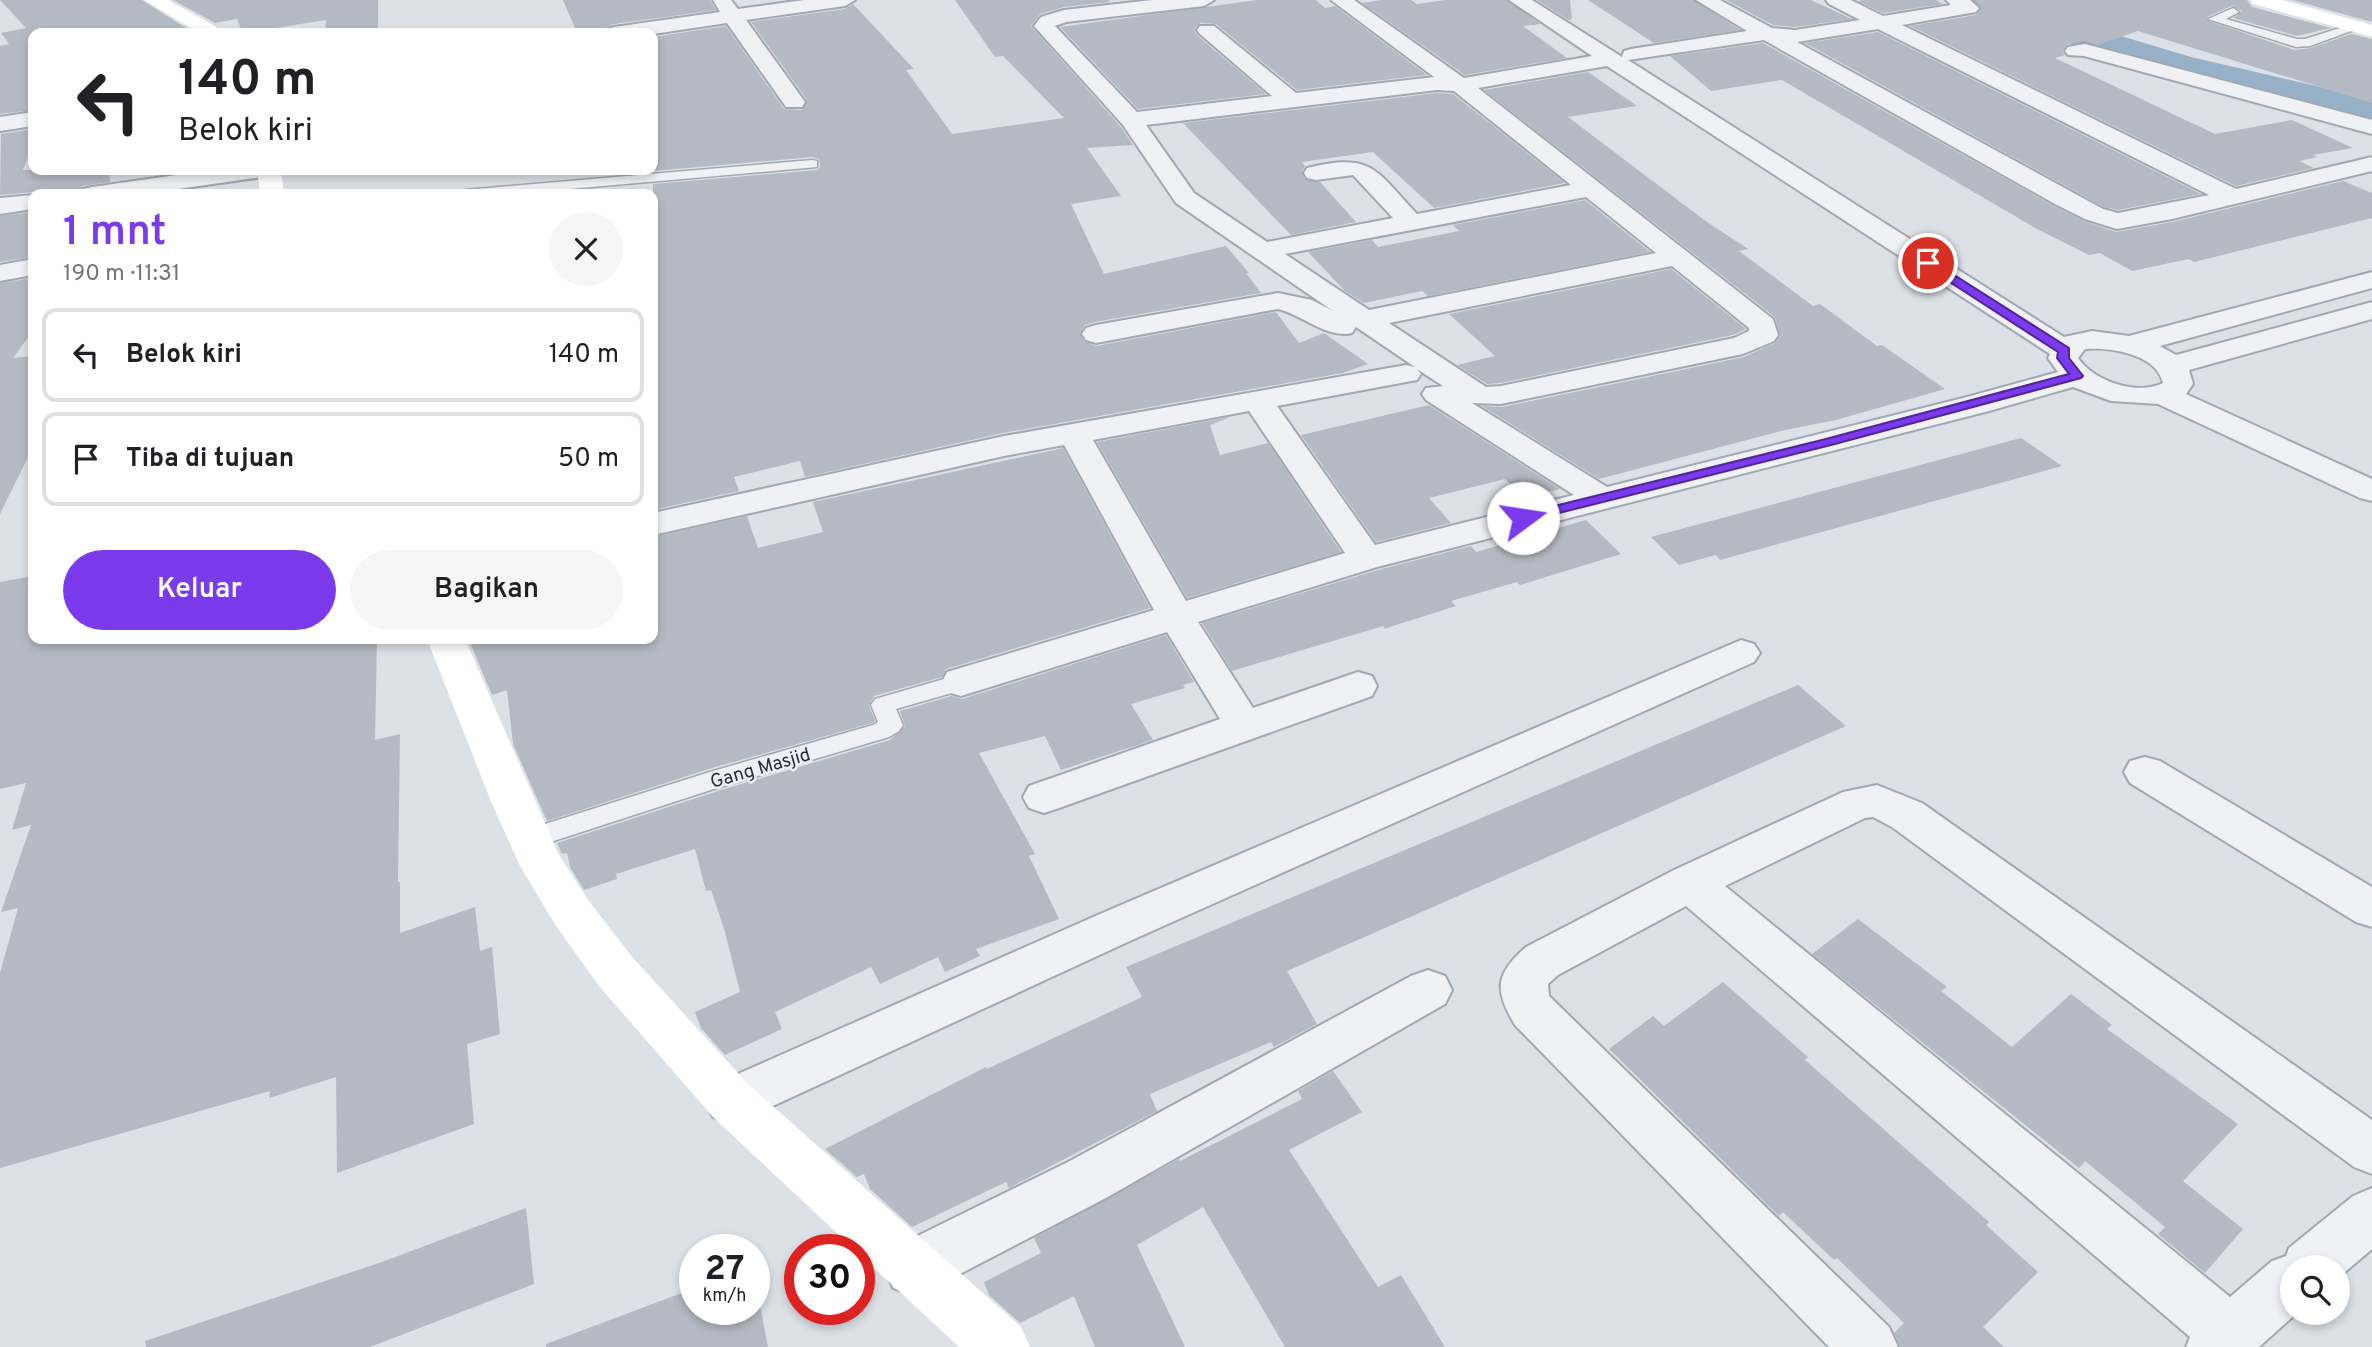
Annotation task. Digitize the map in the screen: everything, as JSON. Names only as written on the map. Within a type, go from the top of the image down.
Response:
[{"type":"street","points":[[154,0],[204,28]]},
{"type":"street","points":[[637,28],[728,8],[845,0]]},
{"type":"street","points":[[1204,0],[1064,16],[1045,23],[1044,26],[1131,120],[1185,198],[1471,391],[1489,396],[1744,345],[1761,338],[1765,330],[1763,325],[1591,189],[1341,0]]},
{"type":"street","points":[[1518,0],[1622,58],[2075,356],[2105,390],[2139,396],[2170,379],[2372,310]]},
{"type":"street","points":[[1544,0],[1622,58],[2075,356]]},
{"type":"street","points":[[1706,0],[1781,38],[2102,217],[2117,221],[2172,211],[2372,164]]},
{"type":"street","points":[[1836,0],[2231,196]]},
{"type":"street","points":[[1131,120],[1781,38],[1969,8],[1956,0]]},
{"type":"street","points":[[2260,0],[2364,29]]},
{"type":"street","points":[[728,8],[794,102]]},
{"type":"street","points":[[1208,30],[1289,100]]},
{"type":"street","points":[[2174,98],[2074,49],[2372,127]]},
{"type":"street","points":[[2215,108],[2261,98]]},
{"type":"street","points":[[0,124],[28,120]]},
{"type":"street","points":[[1316,173],[1354,168],[1365,172],[1411,222]]},
{"type":"street","points":[[127,189],[227,175]]},
{"type":"street","points":[[1264,250],[1591,189]]},
{"type":"street","points":[[0,206],[28,203]]},
{"type":"street","points":[[1366,319],[1676,257]]},
{"type":"street","points":[[0,273],[28,268]]},
{"type":"street","points":[[2131,345],[2372,280]]},
{"type":"street","points":[[1096,334],[1268,302],[1289,302],[1332,320],[1406,374],[1601,498]]},
{"type":"street","points":[[961,682],[1366,558],[1663,484],[2075,356],[2105,340],[2131,345],[2155,355],[2170,379],[2372,491]]},
{"type":"street","points":[[658,523],[947,458],[1406,374]]},
{"type":"street","points":[[2170,379],[2372,463]]},
{"type":"street","points":[[1257,400],[1366,558]]},
{"type":"street","points":[[1073,433],[1175,616],[1245,727]]},
{"type":"street","points":[[448,644],[511,799],[541,864],[572,913],[616,972],[732,1101],[1001,1347]]},
{"type":"street","points":[[732,1101],[1116,928],[1741,653]]},
{"type":"street","points":[[1044,797],[1358,686]]},
{"type":"street","points":[[2145,772],[2372,909]]},
{"type":"street","points":[[1868,1347],[1532,1010],[1525,998],[1525,976],[1542,961],[1690,883],[1858,803],[1877,801],[1907,815],[2372,1150]]},
{"type":"street","points":[[1690,883],[2222,1340],[2280,1291]]},
{"type":"street","points":[[913,1268],[1087,1180],[1427,990]]},
{"type":"street","points":[[2323,1255],[2372,1214]]},
{"type":"lane","points":[[2233,12],[2214,19],[2300,43],[2364,29]]},
{"type":"lane","points":[[522,189],[812,164]]},
{"type":"lane","name":"Gang Masjid","points":[[529,839],[713,780],[881,731],[891,725],[883,705],[961,682]]},
{"type":"building","points":[[0,0],[142,0],[186,28],[28,28],[28,111],[0,114],[0,46],[9,44],[1,33],[26,28]]},
{"type":"building","points":[[173,0],[378,0],[378,28],[325,28],[326,20],[275,28],[241,28],[237,19],[215,23]]},
{"type":"building","points":[[563,0],[710,0],[716,10],[614,24],[604,28],[575,28]]},
{"type":"building","points":[[955,0],[1108,0],[1110,2],[1064,7],[1040,14],[1031,26],[1121,127],[1133,145],[1087,148],[1121,196],[1071,204],[1104,274],[1226,246],[1249,273],[1246,273],[1261,293],[1095,322],[1085,325],[1080,333],[1084,341],[1096,346],[1276,312],[1299,343],[1324,333],[1368,364],[1343,373],[1003,433],[805,477],[800,461],[734,477],[739,491],[658,509],[658,189],[653,189],[653,184],[817,170],[820,167],[819,159],[812,157],[658,171],[658,36],[726,26],[784,109],[802,110],[807,100],[751,22],[845,9],[853,4],[914,69],[906,70],[952,134],[1064,118],[1003,56],[995,57]]},
{"type":"building","points":[[1257,0],[1316,0],[1325,8],[1335,6],[1427,75],[1297,90],[1216,24],[1200,23],[1194,30],[1198,36],[1266,94],[1138,109],[1060,27]]},
{"type":"building","points":[[1411,0],[1417,4],[1445,0],[1507,0],[1540,24],[1523,26],[1567,58],[1465,75],[1362,3]]},
{"type":"building","points":[[1537,0],[1570,0],[1572,19],[1568,20]]},
{"type":"building","points":[[1588,0],[1694,0],[1740,30],[1654,43]]},
{"type":"building","points":[[1726,0],[1811,0],[1852,19],[1795,27],[1773,25]]},
{"type":"building","points":[[1936,0],[1943,4],[1883,13],[1858,1]]},
{"type":"building","points":[[1974,0],[2247,0],[2252,7],[2331,28],[2297,36],[2233,18],[2242,11],[2232,6],[2207,17],[2206,20],[2295,50],[2311,48],[2351,34],[2372,39],[2372,103],[2138,31],[2097,45],[2085,41],[2068,44],[2062,51],[2065,55],[2055,58],[2215,134],[2292,120],[2353,148],[2313,155],[2318,157],[2299,161],[2314,168],[2236,186],[1910,26],[1976,15],[1982,8]]},
{"type":"building","points":[[2292,0],[2372,0],[2372,22]]},
{"type":"building","points":[[1878,32],[2201,194],[2118,210],[2104,207],[1805,43]]},
{"type":"building","points":[[1763,43],[2054,206],[2084,221],[2116,232],[2172,222],[2343,181],[2372,193],[2372,218],[2194,262],[2189,259],[2132,271],[2100,253],[2089,255],[2037,229],[1782,80],[1711,91],[1670,56]]},
{"type":"building","points":[[1588,72],[1637,106],[1568,117],[1707,222],[1748,249],[1739,251],[1813,306],[1820,304],[1877,346],[1882,345],[1945,389],[1836,420],[1785,430],[1599,479],[1482,406],[1502,407],[1744,357],[1775,343],[1780,336],[1775,317],[1484,90]]},
{"type":"building","points":[[1437,93],[1453,94],[1565,183],[1434,208],[1373,152],[1302,162],[1305,166],[1302,172],[1305,179],[1320,182],[1356,222],[1291,235],[1183,123]]},
{"type":"building","points":[[28,130],[28,156],[23,170],[28,170],[28,175],[109,175],[110,182],[82,186],[80,189],[28,189],[28,192],[0,195],[1,134]]},
{"type":"building","points":[[1585,200],[1650,252],[1428,296],[1422,291],[1364,303],[1345,291],[1308,252],[1372,240],[1378,247],[1459,231],[1453,225]]},
{"type":"building","points":[[28,213],[28,258],[0,262],[0,216]]},
{"type":"building","points":[[1671,269],[1746,329],[1733,335],[1501,383],[1487,384],[1457,365],[1495,356],[1449,314]]},
{"type":"building","points":[[28,279],[28,338],[13,358],[28,356],[28,457],[0,514],[0,283]]},
{"type":"building","points":[[1429,405],[1560,489],[1524,498],[1505,479],[1429,498],[1451,523],[1376,542],[1301,435]]},
{"type":"building","points":[[1230,417],[1210,425],[1220,455],[1268,443],[1341,552],[1187,598],[1097,442]]},
{"type":"building","points":[[2021,438],[2062,466],[1720,560],[1716,555],[1679,565],[1651,537]]},
{"type":"building","points":[[1063,448],[1150,608],[946,669],[942,677],[874,696],[869,706],[875,721],[872,723],[712,768],[547,821],[513,744],[507,690],[492,695],[471,645],[658,644],[658,536],[747,516],[758,548],[823,532],[813,502]]},
{"type":"building","points":[[1586,520],[1621,554],[1520,585],[1517,582],[1451,601],[1456,606],[1385,629],[1383,626],[1232,671],[1202,623],[1378,570],[1471,546],[1476,552]]},
{"type":"building","points":[[28,577],[28,644],[377,644],[375,740],[400,734],[400,933],[475,907],[480,951],[492,947],[500,1034],[467,1044],[474,1124],[337,1173],[336,1077],[269,1098],[270,1091],[0,1168],[0,973],[18,908],[1,912],[31,825],[12,830],[26,783],[0,789],[0,582]]},
{"type":"building","points":[[1166,635],[1194,682],[1183,685],[1185,688],[1131,704],[1153,740],[1061,770],[1045,736],[979,753],[1035,854],[1029,856],[1059,919],[976,949],[980,956],[945,972],[938,957],[880,984],[871,967],[775,1012],[782,1029],[725,1055],[701,1028],[695,1012],[740,992],[725,932],[711,890],[706,891],[695,849],[616,874],[617,879],[584,890],[570,867],[567,853],[562,854],[557,843],[718,791],[890,740],[905,726],[900,711],[951,696],[962,699]]},
{"type":"building","points":[[1798,685],[1846,726],[1287,971],[1317,1024],[1274,1047],[1271,1042],[1150,1094],[1157,1111],[1009,1188],[1006,1182],[912,1227],[870,1189],[864,1174],[857,1177],[825,1149],[986,1067],[987,1069],[1142,997],[1126,967]]},
{"type":"building","points":[[1858,919],[1947,987],[1941,991],[2012,1047],[2071,994],[2112,1025],[2107,1029],[2238,1124],[2183,1181],[2243,1229],[2205,1273],[2158,1234],[2165,1227],[2085,1161],[2079,1168],[1812,954]]},
{"type":"building","points":[[1723,982],[1808,1057],[1805,1060],[1989,1222],[1986,1225],[2038,1272],[1983,1327],[2004,1347],[1900,1347],[1894,1333],[1904,1323],[1837,1258],[1834,1260],[1783,1212],[1779,1216],[1609,1049],[1653,1016],[1664,1026]]},
{"type":"building","points":[[1333,1071],[1362,1112],[1289,1150],[1378,1287],[1401,1275],[1445,1347],[1285,1347],[1203,1207],[1137,1245],[1185,1347],[1095,1347],[1074,1296],[1020,1323],[989,1295],[984,1282],[1041,1253],[1034,1238],[1179,1159],[1180,1161],[1302,1099],[1298,1091]]},
{"type":"building","points":[[526,1208],[534,1284],[370,1347],[146,1347],[145,1341],[382,1262]]},
{"type":"building","points":[[679,1294],[679,1325],[764,1325],[768,1347],[546,1347],[546,1344]]},
{"type":"waterway","points":[[1987,0],[2081,36],[2177,65],[2372,112]]},
{"type":"route","points":[[1523,518],[1826,443],[2077,376],[2067,367],[2063,358],[2065,351],[1928,263]]}]
